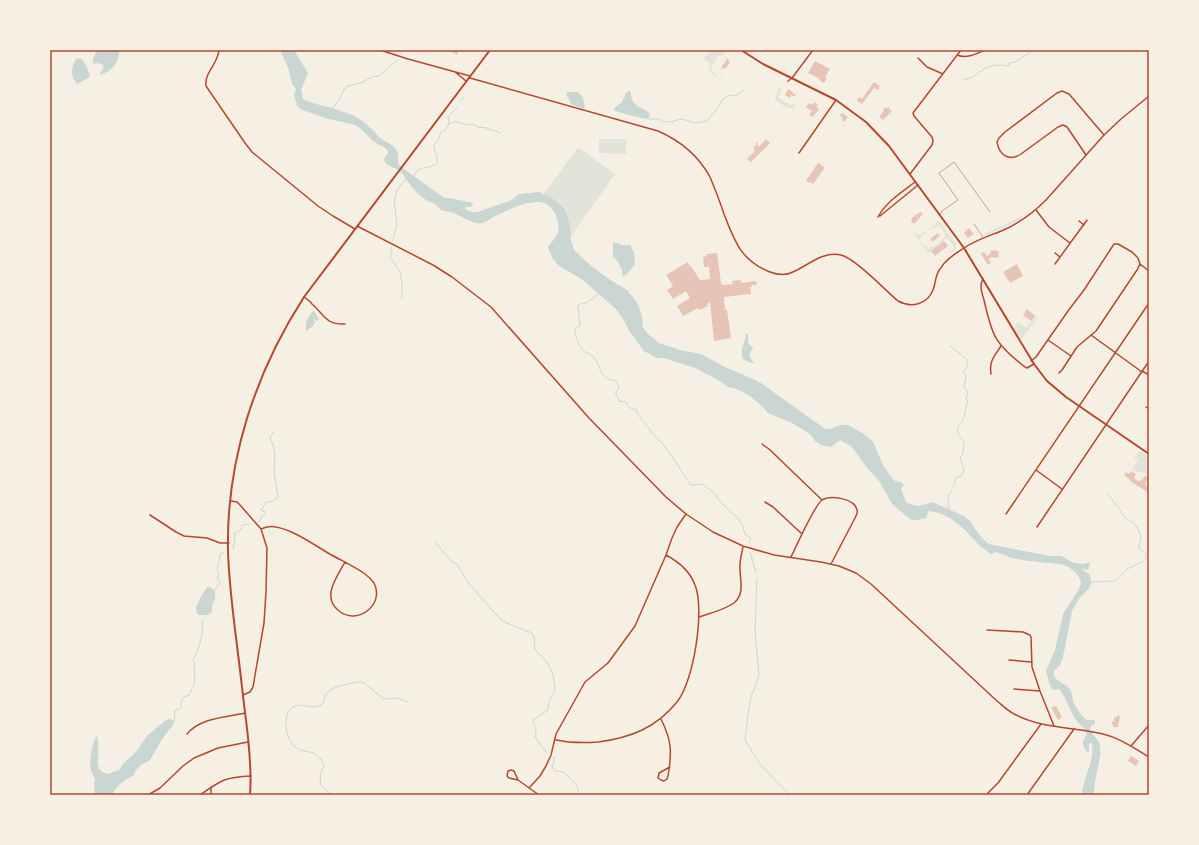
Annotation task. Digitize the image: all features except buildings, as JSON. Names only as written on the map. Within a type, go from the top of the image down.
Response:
[{"type":"main road","points":[[250,795],[251,776],[231,591],[229,543],[231,500],[236,465],[240,443],[254,394],[274,348],[304,298],[490,50]]},
{"type":"main road","points":[[741,50],[763,64],[836,100],[875,131],[896,154],[964,248],[1031,361],[1051,384],[1079,406],[1148,453]]},
{"type":"street","points":[[219,50],[217,60],[206,77],[206,86],[248,148],[318,206],[355,229]]},
{"type":"street","points":[[380,50],[398,57],[459,72],[470,77],[658,131],[675,139],[692,152],[706,169],[732,236],[739,249],[751,261],[768,271],[780,275],[796,271],[823,256],[841,255],[854,261],[898,301],[904,304],[914,305],[928,298],[933,290],[940,268],[946,262],[964,248],[1015,224],[1036,210],[1104,135],[1149,96]]},
{"type":"street","points":[[788,81],[792,78],[811,50]]},
{"type":"street","points":[[910,174],[933,141],[933,138],[913,114],[961,50]]},
{"type":"street","points":[[957,55],[968,57],[986,50]]},
{"type":"street","points":[[918,58],[927,67],[943,74]]},
{"type":"street","points":[[454,72],[467,82]]},
{"type":"street","points":[[1086,155],[1067,127],[1063,125],[1058,126],[1014,158],[1009,158],[1003,155],[997,142],[1005,132],[1057,93],[1062,91],[1069,94],[1104,135]]},
{"type":"street","points":[[799,153],[836,100]]},
{"type":"street","points":[[916,182],[889,203],[881,211],[878,217],[884,214],[891,206],[918,185]]},
{"type":"street","points":[[1036,210],[1049,227],[1070,243]]},
{"type":"street","points":[[1055,264],[1087,220]]},
{"type":"street","points":[[1079,221],[1084,225]]},
{"type":"street","points":[[357,226],[433,265],[452,277],[490,307],[589,418],[666,497],[686,514],[713,532],[743,546],[790,558],[831,564],[856,573],[871,584],[1006,708],[1022,718],[1041,724],[1112,736],[1149,757]]},
{"type":"street","points":[[1031,361],[1036,357],[1062,318],[1084,290],[1115,243],[1132,252],[1138,258],[1140,264],[1149,271]]},
{"type":"street","points":[[1054,253],[1060,257]]},
{"type":"street","points":[[1059,373],[1079,345],[1096,331],[1140,264]]},
{"type":"street","points":[[983,279],[981,282],[981,287],[992,332],[1001,346],[1025,367],[1027,368],[1034,364]]},
{"type":"street","points":[[304,298],[314,304],[320,314],[330,322],[344,324]]},
{"type":"street","points":[[1006,514],[1149,303]]},
{"type":"street","points":[[1091,335],[1149,375]]},
{"type":"street","points":[[1048,340],[1071,356]]},
{"type":"street","points":[[991,374],[991,361],[1001,346]]},
{"type":"street","points":[[1036,527],[1149,361]]},
{"type":"street","points":[[762,444],[822,500]]},
{"type":"street","points":[[1036,470],[1062,489]]},
{"type":"street","points":[[790,558],[815,510],[822,500],[832,498],[843,499],[854,504],[857,510],[855,518],[831,564]]},
{"type":"street","points":[[231,500],[240,505],[261,529],[266,542],[268,556],[264,622],[253,687],[250,692],[243,695]]},
{"type":"street","points":[[765,502],[773,507],[802,534]]},
{"type":"street","points":[[150,514],[184,536],[207,538],[220,543],[229,543]]},
{"type":"street","points":[[529,788],[540,776],[546,766],[559,728],[585,682],[608,663],[635,626],[677,528],[686,514]]},
{"type":"street","points":[[261,529],[272,526],[284,529],[345,562],[368,576],[376,590],[376,598],[368,611],[358,616],[349,616],[340,612],[331,599],[332,586],[345,562]]},
{"type":"street","points":[[699,617],[729,605],[738,597],[742,584],[739,567],[743,546]]},
{"type":"street","points":[[555,740],[577,743],[618,739],[641,731],[661,718],[677,702],[685,686],[695,649],[699,617],[698,596],[693,580],[682,565],[666,555]]},
{"type":"street","points":[[987,630],[1023,632],[1029,634],[1031,637],[1031,662],[1040,691],[1054,726]]},
{"type":"street","points":[[1009,660],[1031,662]]},
{"type":"street","points":[[1014,690],[1040,691]]},
{"type":"street","points":[[187,734],[200,724],[245,713]]},
{"type":"street","points":[[661,718],[671,746],[670,767],[667,779],[664,781],[661,780],[658,777],[659,773],[670,767]]},
{"type":"street","points":[[986,795],[999,782],[1041,724]]},
{"type":"street","points":[[1131,746],[1149,725]]},
{"type":"street","points":[[1027,795],[1074,729]]},
{"type":"street","points":[[148,795],[160,788],[183,766],[194,758],[218,748],[248,742]]},
{"type":"street","points":[[518,780],[514,771],[508,771],[508,778],[518,780],[539,795]]},
{"type":"street","points":[[200,795],[219,781],[228,778],[251,776]]},
{"type":"street","points":[[211,787],[211,795]]},
{"type":"lane","points":[[940,216],[942,211],[958,200],[939,173],[954,162],[990,212]]},
{"type":"lane","points":[[974,224],[983,238]]},
{"type":"shaded area","points":[[97,50],[119,50],[118,59],[114,66],[107,72],[99,75],[104,67],[102,64],[93,63]]},
{"type":"shaded area","points":[[280,50],[294,50],[308,73],[301,90],[303,99],[344,112],[364,122],[381,138],[396,149],[399,165],[443,197],[470,202],[473,204],[471,207],[465,208],[472,212],[477,212],[510,201],[519,194],[539,192],[555,200],[566,212],[574,250],[591,266],[627,290],[639,307],[643,321],[642,326],[647,333],[659,343],[680,350],[701,354],[727,368],[761,383],[825,429],[831,429],[840,425],[848,425],[864,434],[873,442],[883,465],[891,477],[895,481],[901,482],[904,485],[901,489],[906,502],[919,506],[932,502],[964,516],[971,522],[987,543],[993,545],[1050,556],[1061,556],[1074,563],[1084,564],[1090,562],[1088,570],[1082,569],[1090,575],[1090,587],[1078,600],[1072,611],[1063,657],[1060,665],[1054,671],[1054,674],[1055,678],[1069,688],[1072,694],[1073,702],[1082,716],[1087,720],[1095,721],[1095,724],[1091,726],[1090,730],[1099,742],[1100,753],[1094,795],[1082,795],[1084,782],[1092,756],[1092,743],[1089,744],[1089,751],[1087,752],[1083,744],[1087,735],[1084,728],[1076,720],[1059,689],[1053,690],[1050,686],[1046,671],[1055,650],[1063,614],[1079,589],[1081,583],[1078,575],[1069,567],[1060,564],[1012,558],[996,552],[991,554],[980,546],[964,529],[950,518],[939,513],[929,511],[926,518],[911,520],[892,504],[879,481],[852,447],[840,440],[831,447],[821,445],[815,441],[810,434],[792,423],[768,413],[762,406],[743,392],[728,387],[720,381],[695,368],[664,358],[657,358],[644,351],[630,332],[617,310],[583,280],[559,266],[553,259],[548,248],[557,235],[558,225],[554,212],[547,204],[532,202],[523,204],[482,223],[471,222],[452,212],[441,210],[435,204],[427,201],[420,195],[399,170],[385,162],[384,159],[388,153],[387,149],[373,141],[361,129],[355,125],[325,118],[302,110],[297,106],[294,95],[296,89],[292,84],[289,70]]},
{"type":"shaded area","points":[[710,50],[729,50],[722,56],[719,55],[711,67],[711,71],[720,78],[712,74],[708,69],[711,64],[704,59]]},
{"type":"shaded area","points":[[80,58],[84,62],[90,77],[77,84],[72,75],[72,69],[76,59]]},
{"type":"shaded area","points":[[781,87],[782,89],[779,98],[790,105],[796,104],[794,108],[784,106],[775,99],[778,88]]},
{"type":"shaded area","points":[[629,91],[631,92],[633,102],[650,114],[648,119],[615,111],[614,108],[622,102],[626,93]]},
{"type":"shaded area","points":[[568,92],[578,92],[583,98],[584,109],[570,104],[566,94]]},
{"type":"shaded area","points":[[599,139],[626,139],[626,154],[599,153]]},
{"type":"shaded area","points":[[578,147],[615,174],[564,246],[564,223],[542,196]]},
{"type":"shaded area","points":[[1022,216],[1022,219],[1010,225],[987,235],[984,234]]},
{"type":"shaded area","points":[[939,221],[956,244],[955,250],[950,254],[949,253],[954,249],[953,245],[947,238],[928,253],[914,234],[917,233],[918,235],[925,232],[926,235],[925,233],[920,237],[920,240],[924,246],[926,245],[929,249],[945,237],[945,234],[939,225],[934,229],[932,227],[930,229],[931,231],[929,230],[929,229]]},
{"type":"shaded area","points":[[613,242],[622,245],[630,245],[634,252],[635,264],[627,274],[622,276],[622,270],[613,256]]},
{"type":"shaded area","points":[[313,311],[319,320],[317,321],[313,319],[315,322],[313,326],[306,331],[307,320]]},
{"type":"shaded area","points":[[1035,316],[1038,317],[1021,340],[1014,328],[1020,321],[1019,323],[1026,328]]},
{"type":"shaded area","points":[[746,334],[748,334],[748,343],[753,348],[749,355],[754,364],[744,360],[742,356]]},
{"type":"shaded area","points":[[1140,451],[1149,458],[1149,474],[1137,472],[1132,469],[1138,460],[1134,458]]},
{"type":"shaded area","points":[[208,587],[215,591],[212,613],[207,615],[198,615],[196,608]]},
{"type":"shaded area","points":[[170,719],[174,721],[173,725],[164,736],[150,760],[141,765],[135,771],[134,775],[121,783],[112,795],[95,795],[95,779],[91,771],[90,762],[92,748],[96,737],[97,736],[98,740],[99,769],[108,774],[119,770],[123,764],[136,752],[147,736],[166,720]]},
{"type":"waterway","points":[[963,80],[971,78],[991,66],[1008,66],[1010,63],[1015,62],[1034,50]]},
{"type":"waterway","points":[[332,109],[340,99],[344,89],[372,77],[379,76],[397,60]]},
{"type":"waterway","points":[[648,119],[659,119],[663,122],[671,122],[681,119],[695,123],[707,121],[723,99],[729,95],[735,96],[744,90]]},
{"type":"waterway","points":[[460,101],[466,95]]},
{"type":"waterway","points":[[449,124],[448,117],[457,107]]},
{"type":"waterway","points":[[414,177],[418,170],[431,167],[437,163],[434,144],[439,139],[442,131],[445,130],[449,124],[454,122],[459,122],[466,125],[472,124],[501,133]]},
{"type":"waterway","points":[[393,241],[397,224],[395,210],[396,194],[401,184],[406,179]]},
{"type":"waterway","points":[[391,247],[392,251],[390,257],[400,272],[402,298]]},
{"type":"waterway","points":[[600,293],[589,301],[578,306],[580,326],[575,329],[575,334],[581,348],[594,358],[601,372],[605,376],[616,381],[619,387],[616,391],[619,401],[626,402],[630,408],[636,410],[646,425],[661,442],[690,484],[702,484],[712,491],[726,508],[737,517],[742,524],[745,534],[751,538],[749,543]]},
{"type":"waterway","points":[[950,346],[964,356],[968,364],[963,372],[966,377],[964,387],[968,392],[966,397],[968,404],[966,406],[963,421],[959,425],[958,429],[964,442],[963,454],[960,457],[964,470],[961,476],[957,477],[953,487]]},
{"type":"waterway","points":[[259,522],[265,514],[265,512],[261,510],[266,502],[274,500],[278,497],[274,472],[275,455],[270,438],[273,432]]},
{"type":"waterway","points":[[949,509],[948,496],[952,491]]},
{"type":"waterway","points":[[1108,494],[1124,516],[1135,525],[1139,531],[1141,537],[1139,548],[1146,554],[1146,559],[1144,561],[1127,569],[1121,576]]},
{"type":"waterway","points":[[233,549],[235,539],[234,533],[239,531],[243,525],[249,524]]},
{"type":"waterway","points":[[435,542],[451,561],[457,564],[469,584],[502,621],[532,633],[535,640],[534,645],[536,650],[548,664],[553,674],[555,690],[548,705],[548,710],[533,720],[536,729],[535,736],[547,753]]},
{"type":"waterway","points":[[214,591],[220,582],[217,577],[219,576],[217,569],[221,553],[224,552]]},
{"type":"waterway","points":[[750,552],[756,572]]},
{"type":"waterway","points":[[1091,582],[1115,581],[1120,577]]},
{"type":"waterway","points":[[757,578],[755,631],[759,676],[751,697],[745,740],[760,764],[790,795]]},
{"type":"waterway","points":[[174,721],[174,711],[181,707],[181,702],[184,697],[189,695],[194,685],[195,664],[193,660],[198,650],[202,634],[203,619]]},
{"type":"waterway","points":[[332,795],[320,785],[321,772],[324,766],[318,756],[295,747],[290,741],[286,724],[289,710],[298,705],[313,707],[319,706],[323,702],[326,694],[333,688],[361,682],[384,699],[398,698],[408,702]]},
{"type":"waterway","points":[[554,757],[552,766],[555,771],[564,772],[577,786],[579,795]]}]
